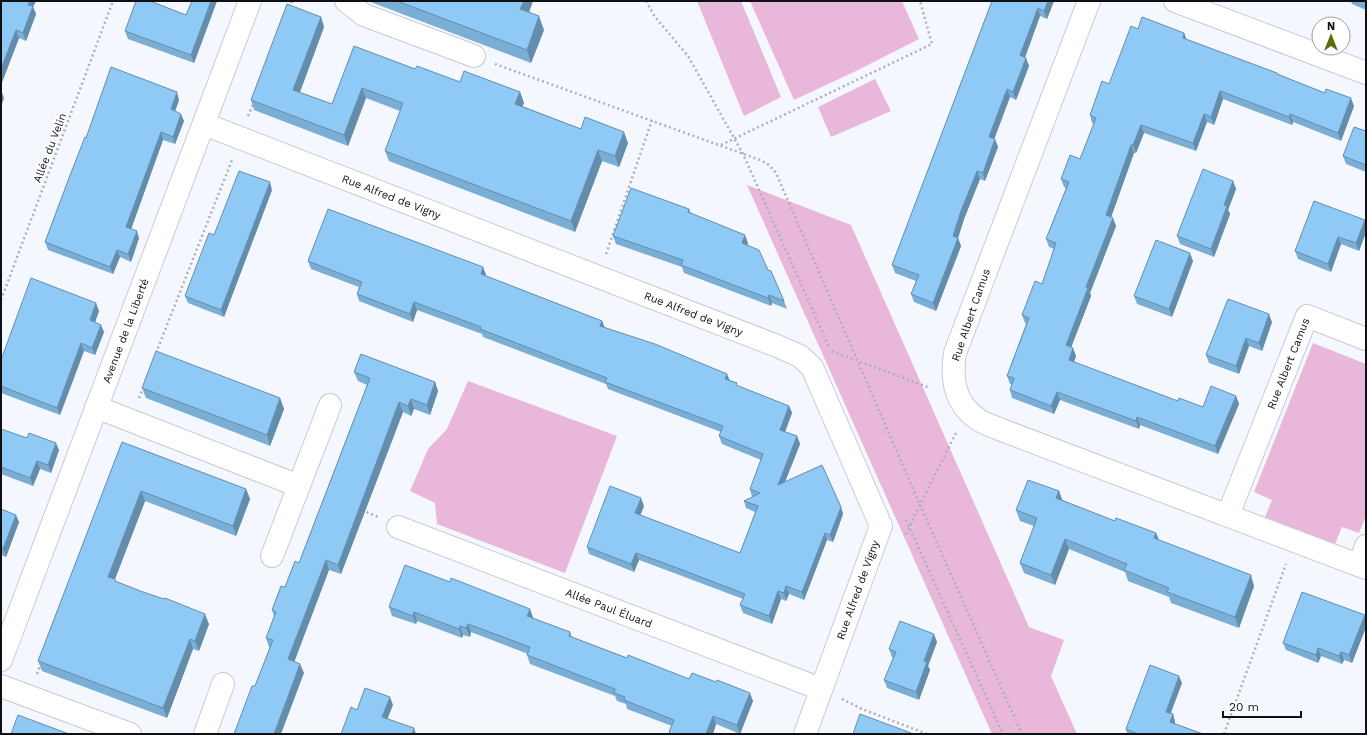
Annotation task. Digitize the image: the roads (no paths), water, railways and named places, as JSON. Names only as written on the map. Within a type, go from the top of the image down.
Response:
[{"type":"street","name":"Avenue de la Liberté","points":[[1,660],[250,1]]},
{"type":"street","points":[[346,1],[364,15],[474,56]]},
{"type":"street","name":"Rue Albert Camus","points":[[1089,1],[955,353],[953,382],[963,403],[979,420],[999,429],[1228,515],[1307,316],[1366,339]]},
{"type":"street","points":[[1175,1],[1366,73]]},
{"type":"street","name":"Rue Alfred de Vigny","points":[[204,124],[777,346],[800,356],[812,367],[881,526],[805,734]]},
{"type":"street","points":[[272,556],[330,405]]},
{"type":"street","points":[[96,407],[299,486]]},
{"type":"street","points":[[1228,515],[1295,541],[1364,559]]},
{"type":"street","name":"Allée Paul Éluard","points":[[398,527],[821,689]]},
{"type":"street","points":[[205,734],[223,684]]},
{"type":"street","points":[[1,686],[130,734]]}]
